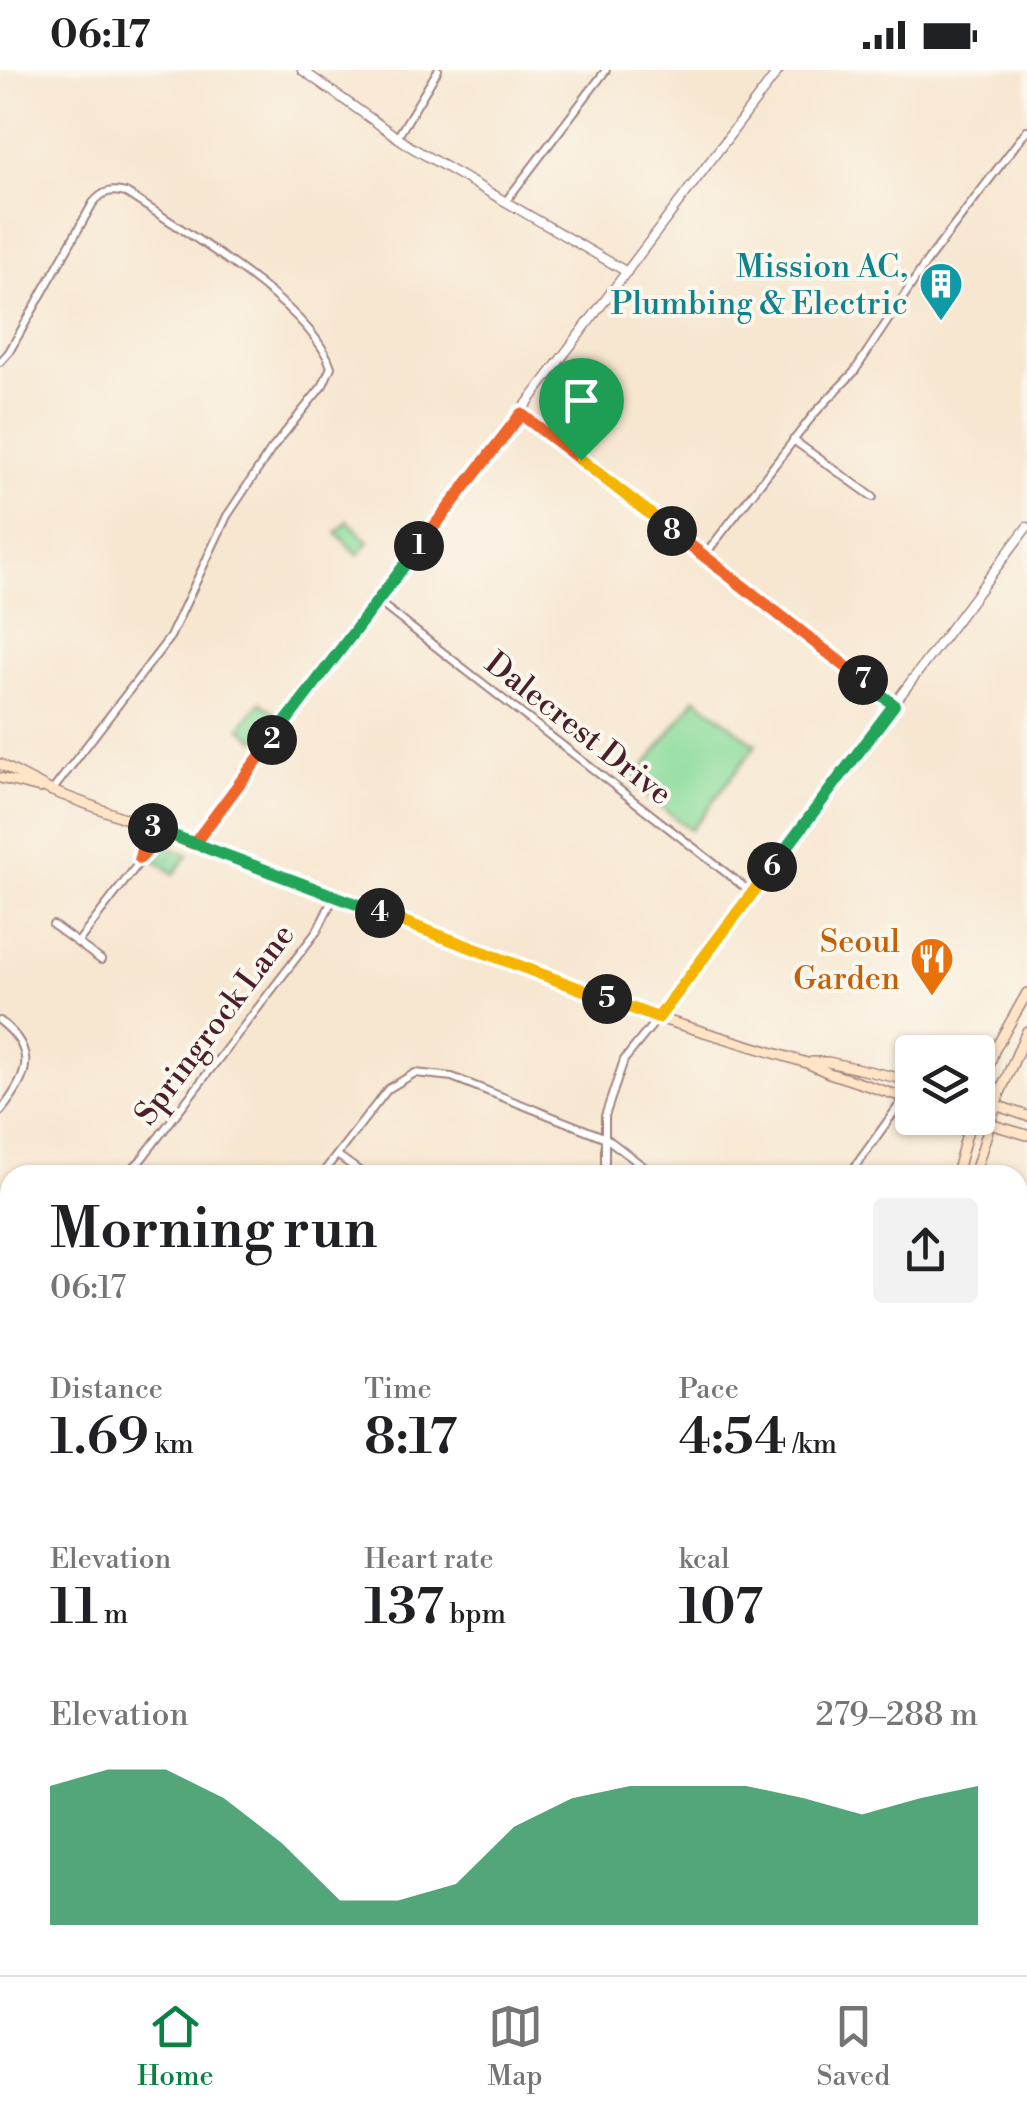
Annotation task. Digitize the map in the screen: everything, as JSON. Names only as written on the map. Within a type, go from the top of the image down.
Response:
[{"type":"main road","points":[[0,764],[52,791]]},
{"type":"main road","points":[[0,778],[52,791],[658,1018],[895,1094]]},
{"type":"main road","points":[[995,1049],[1027,993]]},
{"type":"main road","points":[[1027,1032],[995,1106],[1027,1116]]},
{"type":"main road","points":[[807,1063],[828,1062],[895,1077]]},
{"type":"main road","points":[[995,1126],[1027,1136]]},
{"type":"main road","points":[[958,1165],[966,1135]]},
{"type":"main road","points":[[977,1165],[986,1135]]},
{"type":"street","points":[[302,70],[397,138],[628,272]]},
{"type":"street","points":[[397,138],[438,70]]},
{"type":"street","points":[[506,201],[606,70]]},
{"type":"street","points":[[194,844],[779,70]]},
{"type":"street","points":[[704,556],[793,440],[854,372],[925,264],[1027,130]]},
{"type":"street","points":[[0,362],[93,203],[115,190],[126,192],[252,279],[326,348],[332,367],[323,385],[271,450],[227,516],[170,637],[52,791]]},
{"type":"street","points":[[521,414],[894,705]]},
{"type":"street","points":[[793,440],[873,497]]},
{"type":"street","points":[[605,1165],[605,1116],[624,1060],[1027,527]]},
{"type":"street","name":"Dalecrest Drive","points":[[377,601],[752,893]]},
{"type":"street","points":[[78,942],[148,851],[153,840],[152,828]]},
{"type":"street","name":"Springrock Lane","points":[[136,1165],[317,931],[335,897]]},
{"type":"street","points":[[53,926],[101,960]]},
{"type":"street","points":[[0,1022],[14,1032],[25,1049],[26,1070],[18,1090],[0,1112]]},
{"type":"street","points":[[329,1165],[388,1089],[415,1073],[452,1077],[606,1138],[641,1165]]},
{"type":"street","points":[[857,1165],[895,1116]]},
{"type":"street","points":[[337,1155],[351,1165]]},
{"type":"green space","points":[[348,521],[369,542],[358,555],[336,533]]},
{"type":"green space","points":[[696,698],[756,745],[691,830],[631,784]]},
{"type":"green space","points":[[260,702],[275,713],[256,740],[240,728]]},
{"type":"green space","points":[[160,844],[188,855],[174,874],[152,858]]},
{"type":"place","name":"Mission AC, Plumbing & Electric","points":[[941,322]]},
{"type":"place","name":"Seoul Garden","points":[[932,997]]},
{"type":"route","points":[[581,460],[521,414],[297,706],[194,844],[152,828],[140,858],[153,840],[152,828],[335,897],[360,905],[658,1018],[894,705],[581,460]]}]
